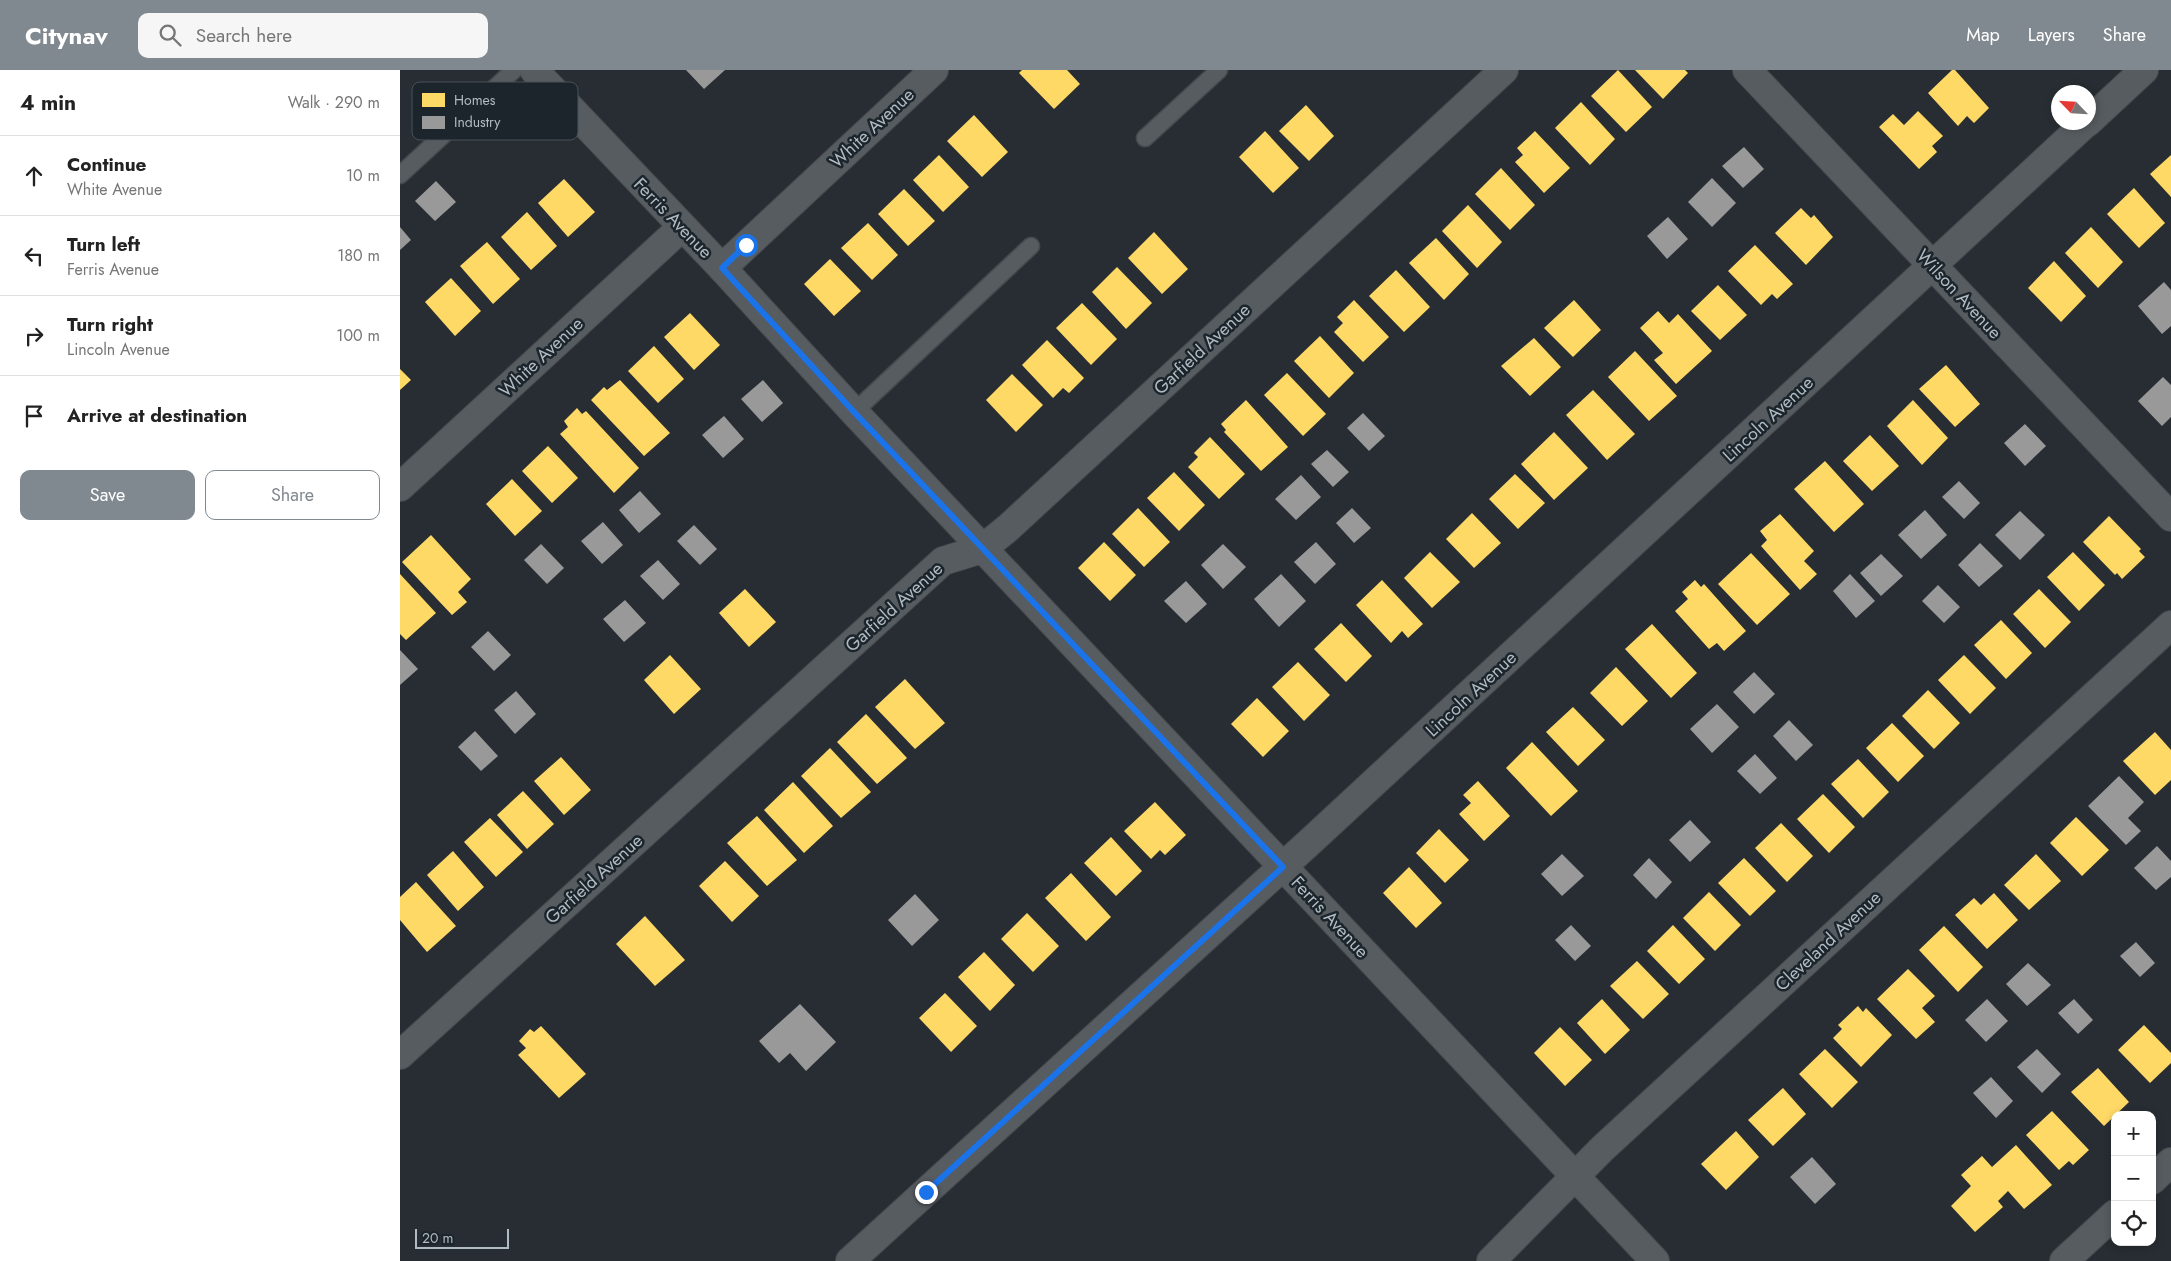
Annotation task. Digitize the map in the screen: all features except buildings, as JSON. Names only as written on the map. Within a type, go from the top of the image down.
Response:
[{"type":"street","name":"Ferris Avenue","points":[[534,70],[545,82]]},
{"type":"street","name":"White Avenue","points":[[722,268],[934,70]]},
{"type":"street","name":"Garfield Avenue","points":[[400,1055],[943,561],[982,549],[1023,514],[1504,70]]},
{"type":"street","name":"Wilson Avenue","points":[[1747,70],[2171,517]]},
{"type":"street","name":"Lincoln Avenue","points":[[2096,115],[2144,70]]},
{"type":"street","name":"Ferris Avenue","points":[[578,117],[681,228],[722,268],[982,549],[1655,1261]]},
{"type":"street","name":"Lincoln Avenue","points":[[850,1261],[1283,867],[2079,130]]},
{"type":"street","name":"White Avenue","points":[[400,486],[681,228]]},
{"type":"street","name":"Cleveland Avenue","points":[[1491,1261],[1611,1141],[2171,625]]},
{"type":"street","points":[[2156,1176],[2171,1162]]},
{"type":"street","points":[[2064,1261],[2111,1218]]},
{"type":"lane","points":[[501,82],[514,70]]},
{"type":"lane","points":[[1145,138],[1219,70]]},
{"type":"lane","points":[[400,175],[438,140]]},
{"type":"lane","points":[[854,412],[1031,246]]},
{"type":"route","points":[[746,245],[722,268],[854,412],[1283,867],[926,1192]]}]
